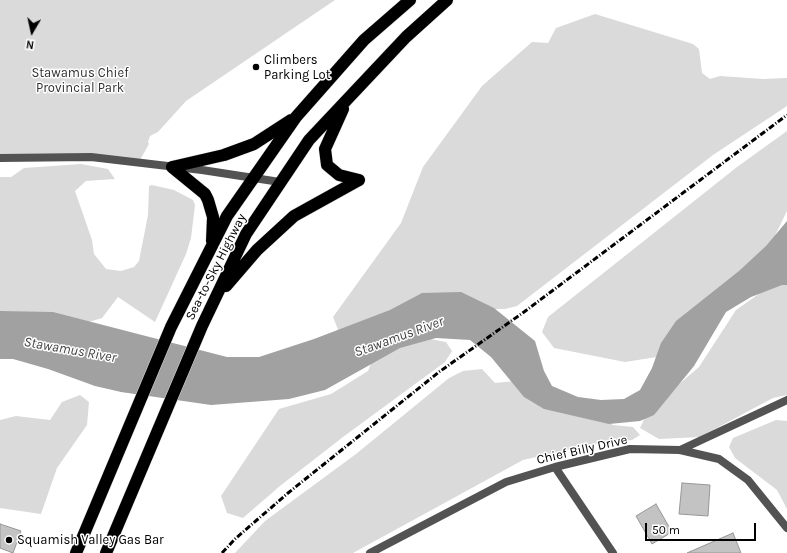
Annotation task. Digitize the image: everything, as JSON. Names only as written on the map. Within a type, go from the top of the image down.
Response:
[{"type":"highway","name":"Sea-to-Sky Highway","points":[[76,553],[125,433],[171,327],[227,216],[296,117],[364,40],[410,0]]},
{"type":"highway","name":"Sea-to-Sky Highway","points":[[106,553],[202,326],[246,234],[309,140],[406,37],[447,0]]},
{"type":"highway","points":[[215,298],[257,250],[294,216],[359,180],[339,175],[327,165],[325,149],[347,100]]},
{"type":"highway","points":[[172,167],[224,155],[254,144],[296,117]]},
{"type":"highway","points":[[172,167],[205,194],[213,217],[212,244]]},
{"type":"street","points":[[0,158],[91,157],[280,182]]},
{"type":"street","points":[[680,450],[787,400]]},
{"type":"street","name":"Chief Billy Drive","points":[[370,553],[506,482],[555,467],[630,449],[680,450],[719,459],[748,480],[787,528]]},
{"type":"street","points":[[555,467],[613,553]]},
{"type":"green space","name":"Stawamus Chief Provincial Park","points":[[0,0],[335,0],[186,101],[158,132],[150,136],[148,142],[149,144],[140,160],[0,161]]},
{"type":"green space","points":[[595,14],[693,44],[699,49],[702,73],[710,79],[720,76],[763,79],[787,78],[787,106],[713,155],[517,306],[505,309],[481,309],[339,332],[333,317],[401,223],[423,167],[482,86],[532,42],[548,43],[556,28]]},
{"type":"green space","points":[[787,131],[787,211],[765,256],[663,356],[625,362],[554,348],[542,332],[548,317],[737,167]]},
{"type":"green space","points":[[81,164],[108,169],[115,179],[86,181],[75,191],[92,240],[94,254],[106,269],[121,271],[134,267],[139,261],[148,215],[149,186],[152,185],[174,190],[193,200],[195,205],[191,238],[186,254],[155,322],[118,297],[102,318],[82,324],[0,316],[0,177],[11,177],[24,168]]},
{"type":"green space","points":[[783,277],[787,277],[787,395],[773,398],[700,437],[659,439],[640,428],[648,411],[699,367],[736,310]]},
{"type":"green space","points":[[420,337],[446,342],[452,351],[445,362],[343,437],[280,486],[243,518],[227,513],[221,496],[279,409],[331,394],[368,371],[376,350]]},
{"type":"green space","points":[[482,369],[495,383],[515,381],[597,415],[613,425],[633,427],[640,435],[632,440],[593,444],[523,460],[353,553],[235,553],[265,521],[356,454],[449,378],[463,371]]},
{"type":"green space","points":[[80,395],[89,402],[87,425],[57,468],[41,514],[0,508],[0,420],[16,416],[50,420],[62,402]]},
{"type":"green space","points":[[776,420],[787,421],[787,509],[777,490],[735,458],[729,447],[733,438]]},
{"type":"water","name":"Stawamus River","points":[[787,221],[787,285],[782,285],[751,297],[726,312],[694,366],[654,415],[640,421],[609,424],[544,409],[524,397],[491,357],[470,340],[436,338],[400,348],[325,390],[289,399],[211,405],[121,392],[95,386],[48,369],[13,359],[0,359],[0,311],[53,312],[227,357],[259,357],[314,339],[390,310],[422,293],[461,292],[494,308],[535,341],[544,371],[552,386],[578,397],[601,400],[624,399],[640,390],[652,368],[661,343],[676,321],[739,271],[766,246]]},
{"type":"building","points":[[682,483],[710,485],[708,516],[679,514]]},
{"type":"building","points":[[656,504],[672,532],[652,544],[636,516]]},
{"type":"building","name":"Squamish Valley Gas Bar","points":[[0,524],[21,531],[13,553],[0,548]]},
{"type":"building","points":[[733,533],[741,553],[687,553]]},
{"type":"railway","points":[[222,553],[235,539],[288,493],[439,372],[524,312],[787,115]]},
{"type":"place","name":"Climbers Parking Lot","points":[[256,67]]},
{"type":"place","name":"Squamish Valley Gas Bar","points":[[9,540]]}]
